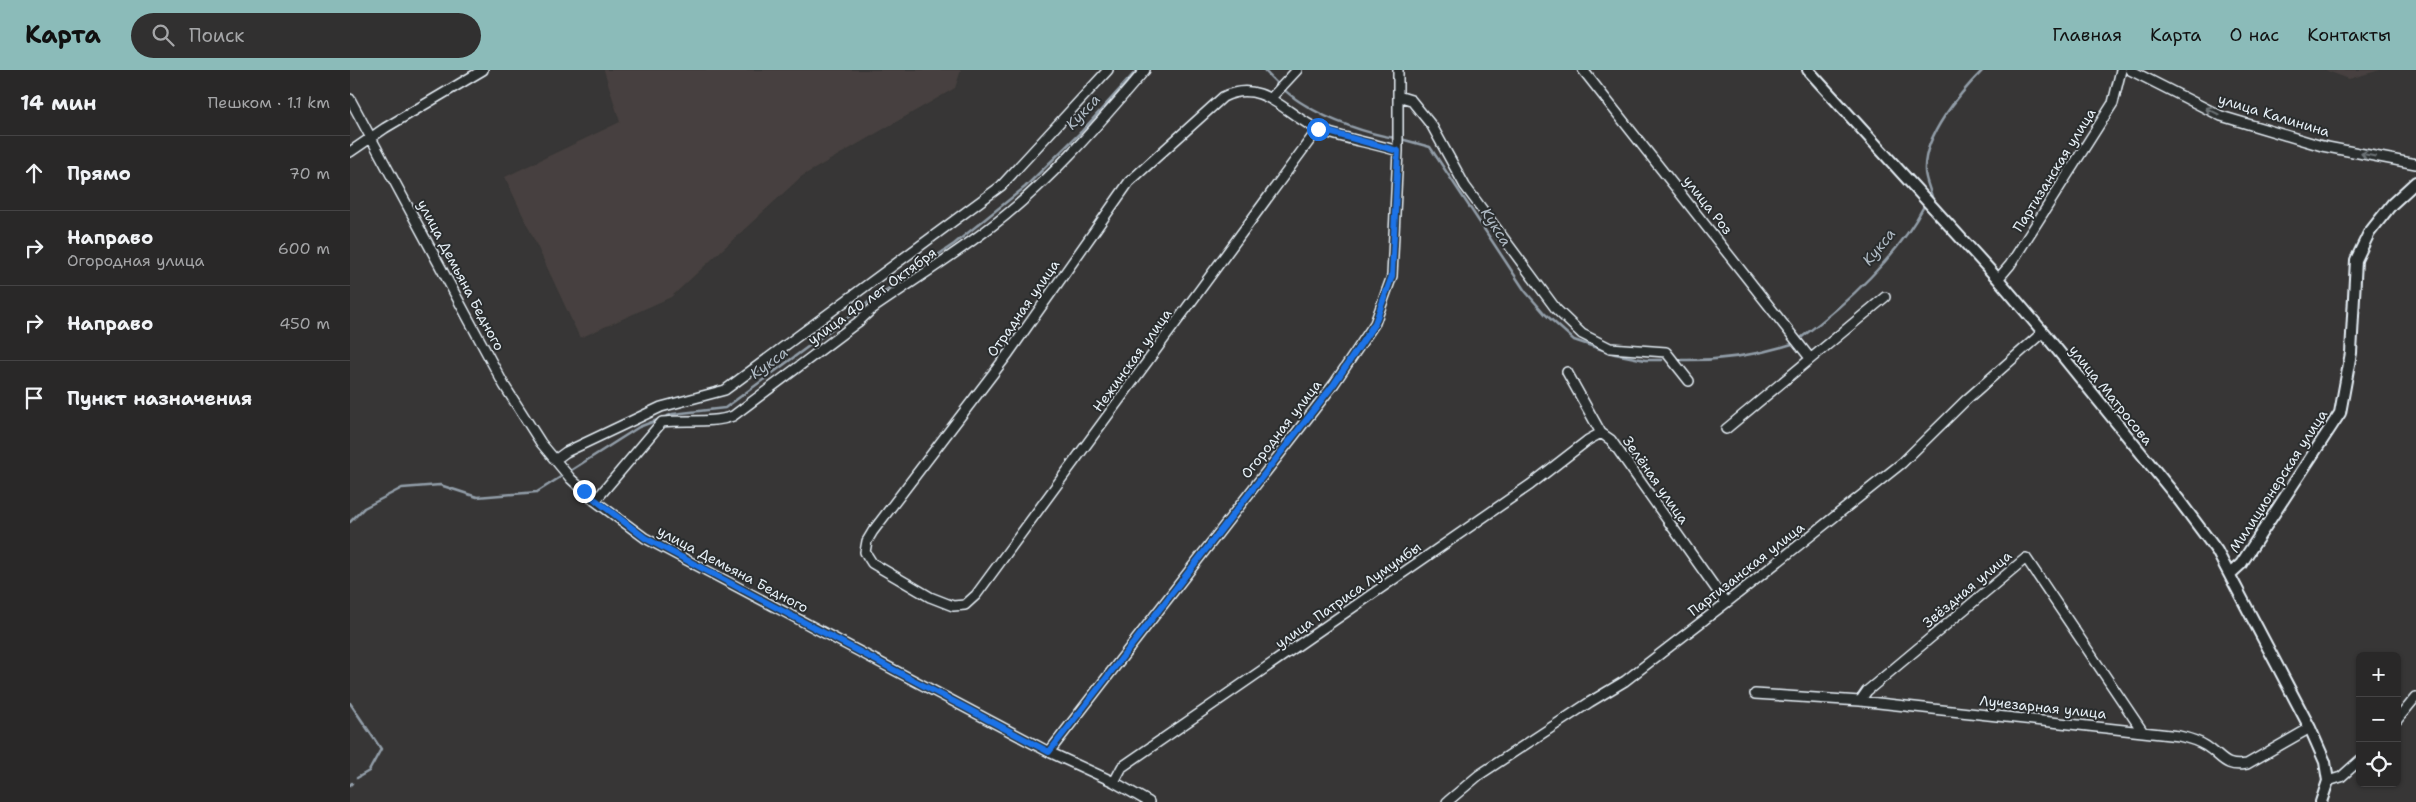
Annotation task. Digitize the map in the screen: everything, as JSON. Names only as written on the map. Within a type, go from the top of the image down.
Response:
[{"type":"street","points":[[350,152],[483,70]]},
{"type":"street","name":"улица 40 лет Октября","points":[[555,460],[566,452],[661,407],[726,390],[1001,186],[1108,70]]},
{"type":"street","name":"улица 40 лет Октября","points":[[595,501],[662,422],[682,419],[724,419],[733,416],[858,322],[872,309],[988,229],[1015,207],[1094,130],[1145,70]]},
{"type":"street","points":[[1296,70],[1271,98],[1318,129],[1398,147]]},
{"type":"street","name":"Огородная улица","points":[[1049,752],[1334,384],[1375,323],[1392,276],[1398,147],[1398,70]]},
{"type":"street","name":"улица Роз","points":[[1583,70],[1810,358]]},
{"type":"street","name":"улица Матросова","points":[[1808,70],[1998,279],[2179,500],[2217,551],[2310,728],[2325,762],[2328,781]]},
{"type":"street","name":"Партизанская улица","points":[[1998,279],[2010,265],[2113,103],[2120,70]]},
{"type":"street","name":"улица Калинина","points":[[2130,70],[2221,116],[2322,146],[2416,164]]},
{"type":"street","name":"Отрадная улица","points":[[965,605],[953,606],[930,597],[872,563],[865,552],[867,541],[872,531],[1008,354],[1129,182],[1223,97],[1234,92],[1251,92],[1271,98]]},
{"type":"street","points":[[1398,96],[1411,100],[1432,126],[1465,186],[1556,309],[1582,334],[1610,348],[1666,352],[1690,381]]},
{"type":"street","name":"улица Демьяна Бедного","points":[[350,99],[504,385],[541,443],[571,479],[595,501],[645,538],[1049,752],[1114,782],[1149,802]]},
{"type":"street","name":"Нежинская улица","points":[[965,605],[976,595],[1318,129]]},
{"type":"street","name":"Милиционерская улица","points":[[2230,574],[2241,564],[2340,413],[2351,353],[2356,260],[2369,233],[2392,204],[2416,182]]},
{"type":"street","points":[[1726,429],[1885,296]]},
{"type":"street","name":"Партизанская улица","points":[[1447,802],[1479,775],[1625,681],[1726,603],[1902,463],[1966,400],[2043,332]]},
{"type":"street","name":"Зелёная улица","points":[[1567,372],[1601,434],[1612,440],[1726,603]]},
{"type":"street","name":"улица Патриса Лумумбы","points":[[1114,782],[1122,767],[1491,512],[1588,440],[1601,434]]},
{"type":"street","name":"Звёздная улица","points":[[1860,701],[1867,691],[2026,558],[2143,732]]},
{"type":"street","name":"Лучезарная улица","points":[[1755,694],[1860,701],[2143,732],[2192,740],[2205,745],[2226,763],[2235,766],[2247,764],[2310,728]]},
{"type":"street","points":[[2401,715],[2416,697]]},
{"type":"street","points":[[2321,802],[2328,781],[2340,777],[2356,763]]},
{"type":"shaded area","points":[[604,70],[961,70],[955,88],[802,176],[671,297],[580,338],[505,177],[620,122]]},
{"type":"shaded area","points":[[2325,70],[2380,70],[2349,79]]},
{"type":"waterway","name":"Кукса","points":[[350,522],[364,508],[402,488],[440,485],[477,497],[537,492],[639,427],[673,414],[725,408],[870,301],[954,244],[1025,187],[1081,132],[1137,70]]},
{"type":"waterway","name":"Кукса","points":[[1264,70],[1288,93],[1314,111],[1348,126],[1395,138]]},
{"type":"waterway","name":"Кукса","points":[[1932,197],[1925,171],[1930,144],[1936,130],[1954,103],[1983,70]]},
{"type":"waterway","name":"Кукса","points":[[1401,139],[1430,147],[1525,291],[1545,314],[1574,340],[1615,354],[1645,360],[1662,360]]},
{"type":"waterway","name":"Кукса","points":[[1802,337],[1853,294],[1886,260],[1901,242],[1924,206]]},
{"type":"waterway","name":"Кукса","points":[[1678,360],[1736,357],[1792,344]]},
{"type":"waterway","name":"Кукса","points":[[350,703],[381,749],[369,771],[357,778]]},
{"type":"route","points":[[584,491],[645,538],[1049,752],[1334,384],[1375,323],[1392,276],[1398,151],[1318,129]]}]
